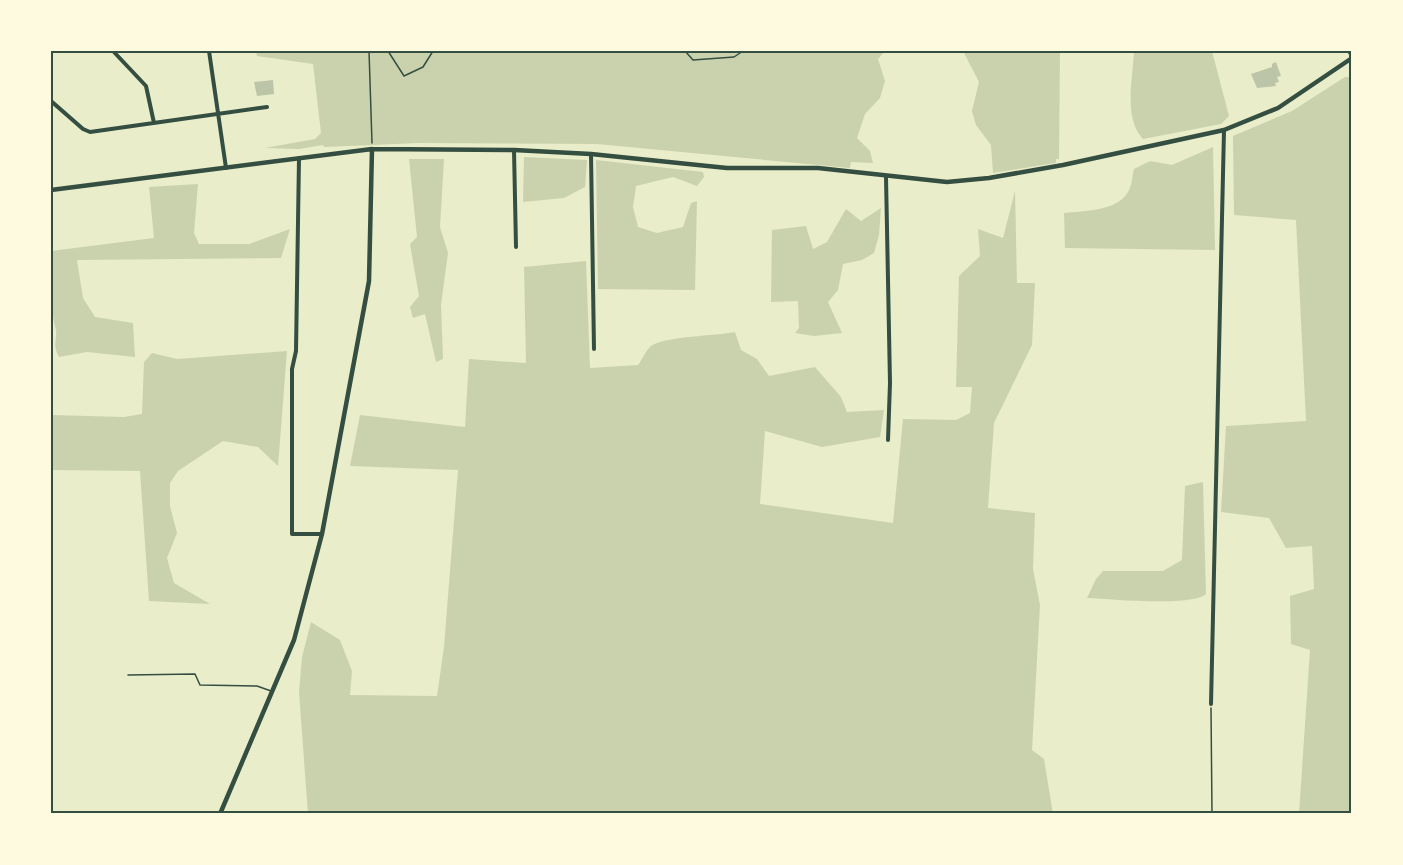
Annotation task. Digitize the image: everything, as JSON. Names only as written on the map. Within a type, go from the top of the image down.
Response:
[{"type":"street","points":[[113,51],[146,86],[154,123]]},
{"type":"street","points":[[209,51],[225,168]]},
{"type":"street","points":[[51,190],[372,149],[514,150],[591,154],[727,168],[818,168],[947,182],[989,178],[1224,130],[1278,108],[1352,57],[1349,51]]},
{"type":"street","points":[[51,100],[75,124],[90,132],[267,107]]},
{"type":"street","points":[[1211,704],[1224,130]]},
{"type":"street","points":[[220,814],[294,640],[322,534],[369,281],[372,149]]},
{"type":"street","points":[[514,150],[516,247]]},
{"type":"street","points":[[591,154],[594,349]]},
{"type":"street","points":[[299,158],[296,351],[292,369],[292,534],[322,534]]},
{"type":"street","points":[[886,177],[890,383],[888,440]]},
{"type":"lane","points":[[128,675],[195,674],[200,685],[257,686],[272,692]]},
{"type":"path","points":[[369,51],[372,149]]},
{"type":"path","points":[[388,51],[404,76],[423,67],[433,51]]},
{"type":"path","points":[[523,51],[529,51]]},
{"type":"path","points":[[685,51],[693,60],[734,57],[743,51]]},
{"type":"path","points":[[1211,704],[1212,814]]},
{"type":"green space","points":[[256,51],[885,51],[878,59],[885,81],[880,98],[865,114],[857,138],[870,151],[873,163],[851,162],[850,168],[597,144],[419,143],[324,147],[323,145],[299,149],[265,148],[315,139],[321,133],[313,64],[257,56]]},
{"type":"green space","points":[[963,51],[1060,51],[1059,159],[1056,159],[1056,163],[993,173],[991,145],[976,125],[972,111],[979,82]]},
{"type":"green space","points":[[1134,51],[1212,51],[1229,116],[1221,124],[1143,139],[1133,120],[1131,109]]},
{"type":"green space","points":[[1345,77],[1352,77],[1352,814],[1299,814],[1310,650],[1291,644],[1290,596],[1314,589],[1312,546],[1286,548],[1269,518],[1221,512],[1226,426],[1306,421],[1296,220],[1234,215],[1233,136],[1292,111]]},
{"type":"green space","points":[[1213,147],[1215,250],[1065,248],[1064,213],[1099,209],[1116,203],[1129,190],[1134,169],[1150,161],[1172,165]]},
{"type":"green space","points":[[524,157],[587,160],[585,187],[564,198],[523,202]]},
{"type":"green space","points":[[409,159],[444,159],[440,227],[448,253],[441,305],[443,359],[436,362],[425,314],[413,318],[410,307],[419,296],[410,244],[417,237]]},
{"type":"green space","points":[[596,160],[703,172],[704,177],[697,186],[673,177],[636,186],[633,207],[638,227],[657,233],[683,227],[691,203],[697,201],[695,290],[598,289]]},
{"type":"green space","points":[[198,184],[194,233],[199,244],[249,244],[290,229],[281,258],[77,260],[83,298],[95,317],[133,323],[135,357],[87,352],[59,357],[51,298],[51,251],[154,238],[149,187]]},
{"type":"green space","points":[[1015,191],[1017,283],[1035,283],[1032,345],[994,423],[988,508],[1035,513],[1033,569],[1040,605],[1032,750],[1044,759],[1053,814],[308,814],[299,692],[302,657],[311,622],[340,640],[352,671],[350,695],[437,696],[444,647],[458,470],[350,466],[360,415],[465,427],[469,359],[526,363],[524,267],[586,261],[590,368],[638,365],[649,348],[658,343],[679,338],[735,332],[741,350],[757,359],[769,376],[815,367],[841,397],[847,412],[884,410],[880,437],[822,447],[765,431],[760,504],[893,523],[903,419],[956,420],[970,413],[972,387],[956,387],[959,276],[980,256],[978,229],[1003,238]]},
{"type":"green space","points":[[881,208],[879,235],[874,253],[862,260],[843,264],[838,290],[828,302],[842,333],[814,336],[795,333],[799,328],[798,301],[771,302],[772,230],[806,226],[813,249],[827,242],[846,209],[861,221]]},
{"type":"green space","points":[[287,351],[278,466],[258,447],[223,441],[178,471],[170,483],[170,506],[177,533],[167,558],[174,583],[210,604],[149,601],[140,471],[51,470],[51,415],[124,417],[142,414],[144,362],[152,353],[177,359]]},
{"type":"green space","points":[[1203,482],[1206,594],[1198,598],[1168,601],[1087,598],[1096,579],[1103,571],[1163,571],[1182,560],[1185,486]]},
{"type":"building","points":[[1276,62],[1281,76],[1277,77],[1279,82],[1275,83],[1276,86],[1257,88],[1251,74],[1272,67],[1272,64]]},
{"type":"building","points":[[273,80],[274,94],[257,96],[254,82]]}]
